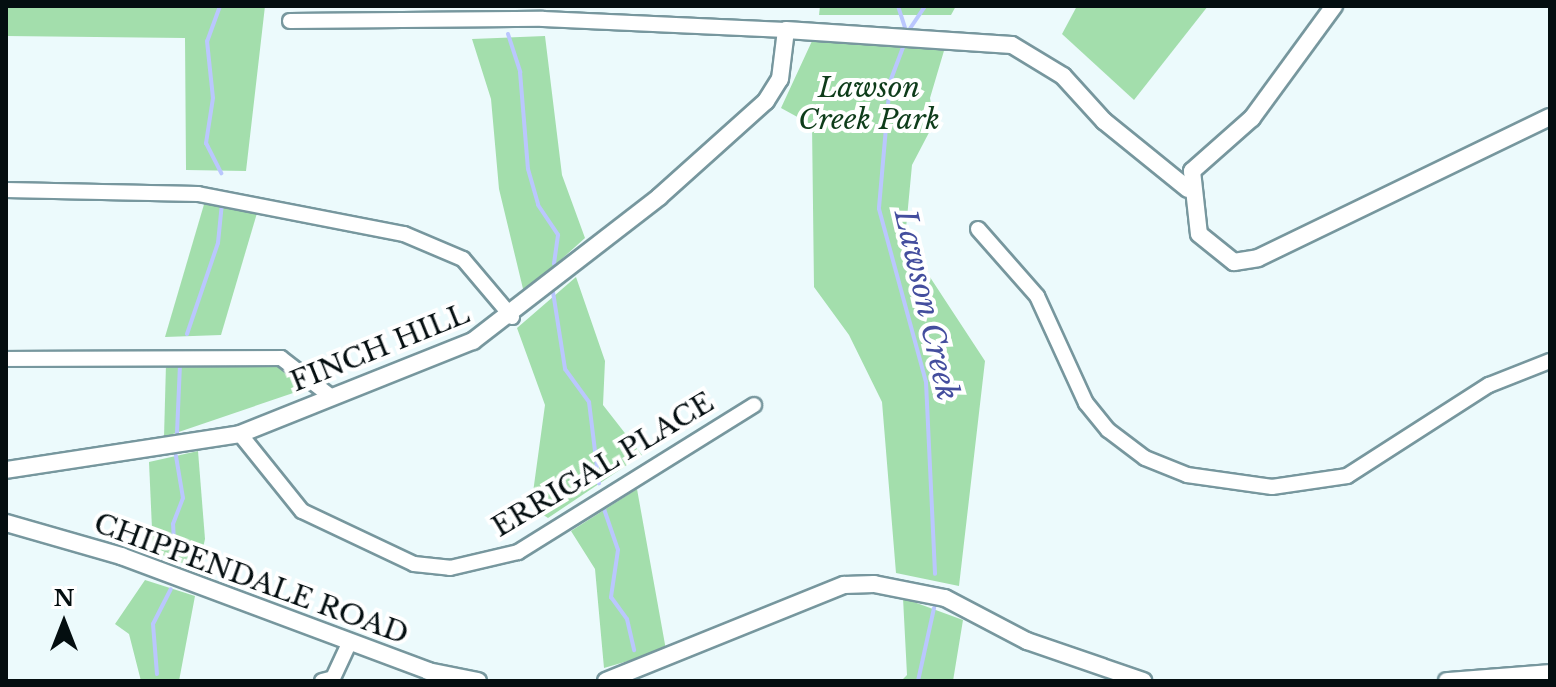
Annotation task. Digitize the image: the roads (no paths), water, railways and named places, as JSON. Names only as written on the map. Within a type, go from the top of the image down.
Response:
[{"type":"street","points":[[1188,189],[1199,162],[1252,118],[1334,6]]},
{"type":"street","points":[[290,21],[543,19],[940,37],[1012,45],[1038,61],[1188,189],[1199,234],[1213,250],[1234,262],[1258,258],[1550,117]]},
{"type":"street","name":"FINCH HILL","points":[[6,470],[240,434],[329,395],[473,341],[512,317],[766,101],[780,79],[786,30]]},
{"type":"street","points":[[6,190],[198,194],[404,234],[463,259],[512,317]]},
{"type":"street","points":[[978,229],[1037,296],[1086,403],[1108,430],[1145,458],[1187,475],[1272,487],[1347,476],[1489,385],[1550,361]]},
{"type":"street","points":[[6,359],[281,358],[329,395]]},
{"type":"street","name":"ERRIGAL PLACE","points":[[240,434],[302,511],[414,564],[450,568],[518,552],[754,405]]},
{"type":"street","name":"CHIPPENDALE ROAD","points":[[6,523],[121,556],[349,644],[478,681]]},
{"type":"street","points":[[606,681],[844,585],[874,584],[945,598],[1027,641],[1143,681]]},
{"type":"street","points":[[322,681],[333,678],[349,644]]},
{"type":"street","points":[[1447,681],[1550,673]]},
{"type":"waterway","points":[[220,6],[207,41],[213,98],[206,143],[221,173]]},
{"type":"waterway","points":[[898,6],[906,30]]},
{"type":"waterway","name":"Lawson Creek","points":[[907,33],[925,6]]},
{"type":"waterway","points":[[508,34],[520,72],[528,169],[538,205],[558,235],[554,264]]},
{"type":"waterway","name":"Lawson Creek","points":[[905,42],[890,82],[879,209],[926,382],[935,574]]},
{"type":"waterway","points":[[187,334],[218,243],[222,203]]},
{"type":"waterway","points":[[553,292],[565,369],[589,402],[599,483]]},
{"type":"waterway","points":[[177,433],[180,363]]},
{"type":"waterway","points":[[175,561],[173,524],[183,498],[176,456]]},
{"type":"waterway","points":[[604,509],[618,550],[611,597],[627,619],[634,650]]},
{"type":"waterway","points":[[157,674],[153,624],[171,589]]},
{"type":"waterway","name":"Lawson Creek","points":[[918,681],[934,608]]},
{"type":"park label","name":"Lawson Creek Park","points":[[869,104]]}]
